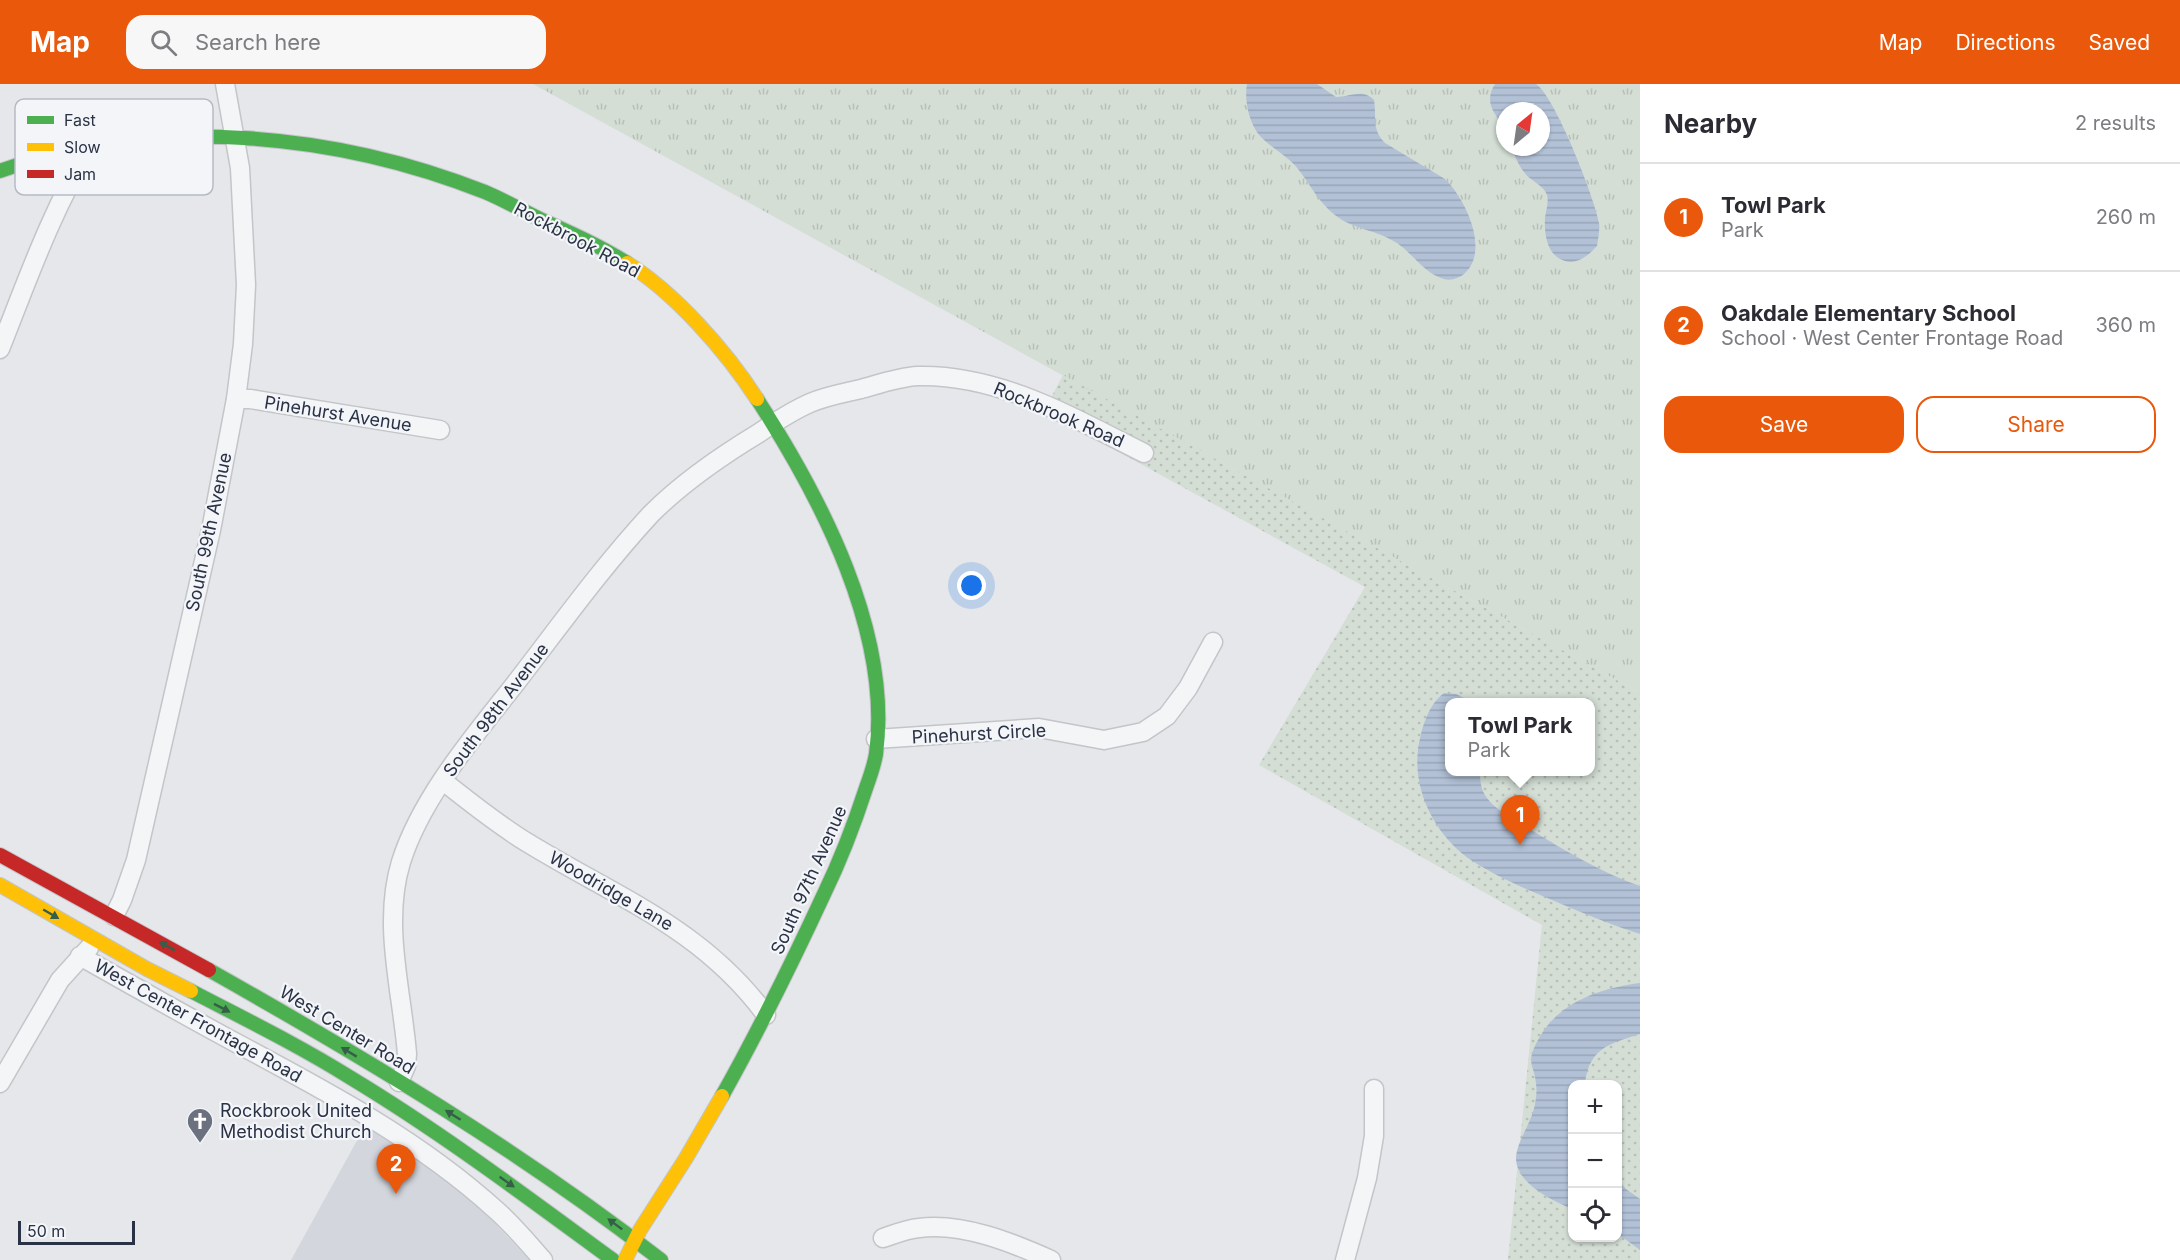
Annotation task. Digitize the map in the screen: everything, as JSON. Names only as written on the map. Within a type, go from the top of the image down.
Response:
[{"type":"street","points":[[225,84],[234,139]]},
{"type":"street","name":"Rockbrook Road","points":[[213,139],[262,139],[364,155],[412,168],[484,192],[602,249],[647,277],[706,332],[740,372],[764,405],[773,423],[810,403],[830,396],[917,376],[958,378],[989,384],[1061,412],[1144,453]]},
{"type":"street","name":"South 99th Avenue","points":[[114,916],[136,860],[211,530],[236,399],[243,344],[246,285],[240,168],[234,139]]},
{"type":"street","name":"Rockbrook Road","points":[[0,171],[15,166]]},
{"type":"street","points":[[0,349],[64,195]]},
{"type":"street","name":"Pinehurst Avenue","points":[[236,399],[250,399],[440,430]]},
{"type":"street","name":"South 97th Avenue","points":[[625,1260],[634,1238],[693,1147],[781,988],[842,857],[860,811],[875,759],[878,712],[874,662],[871,640],[856,589],[830,530],[773,423]]},
{"type":"street","name":"South 98th Avenue","points":[[399,1082],[407,1054],[394,946],[393,914],[401,863],[421,814],[491,715],[588,589],[651,514],[703,470],[773,423]]},
{"type":"street","name":"Pinehurst Circle","points":[[876,739],[1039,728],[1104,740],[1143,732],[1167,716],[1188,688],[1213,642]]},
{"type":"street","name":"Woodridge Lane","points":[[443,781],[498,824],[528,843],[646,908],[679,930],[737,979],[766,1015]]},
{"type":"street","name":"West Center Road","points":[[0,855],[200,964],[399,1082],[534,1165],[661,1260]]},
{"type":"street","points":[[0,885],[147,969],[263,1028],[352,1078],[483,1165],[613,1260]]},
{"type":"street","points":[[0,1083],[60,980],[114,916]]},
{"type":"street","name":"West Center Frontage Road","points":[[80,956],[344,1101],[406,1140],[465,1182],[498,1211],[543,1260]]},
{"type":"street","points":[[1345,1260],[1367,1179],[1374,1136],[1374,1089]]},
{"type":"street","points":[[883,1238],[917,1228],[956,1229],[1000,1240],[1051,1260]]},
{"type":"shaded area","points":[[365,1126],[452,1183],[478,1205],[529,1260],[291,1260]]},
{"type":"green space","points":[[533,84],[1640,84],[1640,693]]},
{"type":"green space","points":[[1063,375],[1640,693],[1640,1260],[1508,1260],[1542,925],[1259,765],[1365,587],[1044,411]]},
{"type":"water","points":[[1247,84],[1317,84],[1336,97],[1361,94],[1370,96],[1374,100],[1376,128],[1385,143],[1445,179],[1467,211],[1475,238],[1475,251],[1472,263],[1465,273],[1458,278],[1447,280],[1437,276],[1397,243],[1342,220],[1329,210],[1294,164],[1256,131],[1248,111]]},
{"type":"water","points":[[1495,84],[1536,84],[1550,102],[1496,102],[1496,115],[1490,101]]},
{"type":"water","points":[[1550,102],[1582,172],[1596,211],[1599,223],[1597,246],[1590,253],[1574,262],[1569,262],[1559,258],[1550,249],[1545,231],[1547,195],[1518,163],[1515,156],[1550,156]]},
{"type":"water","points":[[1444,693],[1456,694],[1464,698],[1445,698],[1445,776],[1480,776],[1483,792],[1500,811],[1582,860],[1640,886],[1640,934],[1579,911],[1501,877],[1468,858],[1446,837],[1436,824],[1423,796],[1417,765],[1423,727],[1438,698]]},
{"type":"water","points":[[1640,983],[1640,1034],[1602,1049],[1591,1062],[1586,1080],[1568,1080],[1568,1207],[1534,1188],[1519,1171],[1516,1161],[1519,1145],[1536,1101],[1536,1084],[1531,1059],[1536,1044],[1553,1019],[1575,1003],[1613,988]]},
{"type":"water","points":[[1622,1184],[1640,1199],[1640,1250],[1622,1237]]},
{"type":"traffic: fast","points":[[213,138],[306,144],[367,156],[427,172],[499,198],[627,263]]},
{"type":"traffic: fast","points":[[0,171],[15,166]]},
{"type":"traffic: fast","points":[[722,1096],[775,996],[842,855],[876,754],[878,708],[873,661],[862,615],[827,523],[805,479],[757,399]]},
{"type":"traffic: fast","points":[[209,970],[383,1071],[497,1143],[661,1260]]},
{"type":"traffic: fast","points":[[191,991],[332,1066],[385,1099],[484,1166],[613,1260]]},
{"type":"traffic: slow","points":[[627,263],[663,290],[698,324],[757,399]]},
{"type":"traffic: slow","points":[[0,885],[147,969],[191,991]]},
{"type":"traffic: slow","points":[[625,1260],[640,1230],[722,1096]]},
{"type":"traffic: jam","points":[[0,855],[209,970]]},
{"type":"place","name":"Towl Park","points":[[1520,845]]},
{"type":"place","name":"Rockbrook United Methodist Church","points":[[200,1144]]},
{"type":"place","name":"Oakdale Elementary School","points":[[396,1194]]}]
